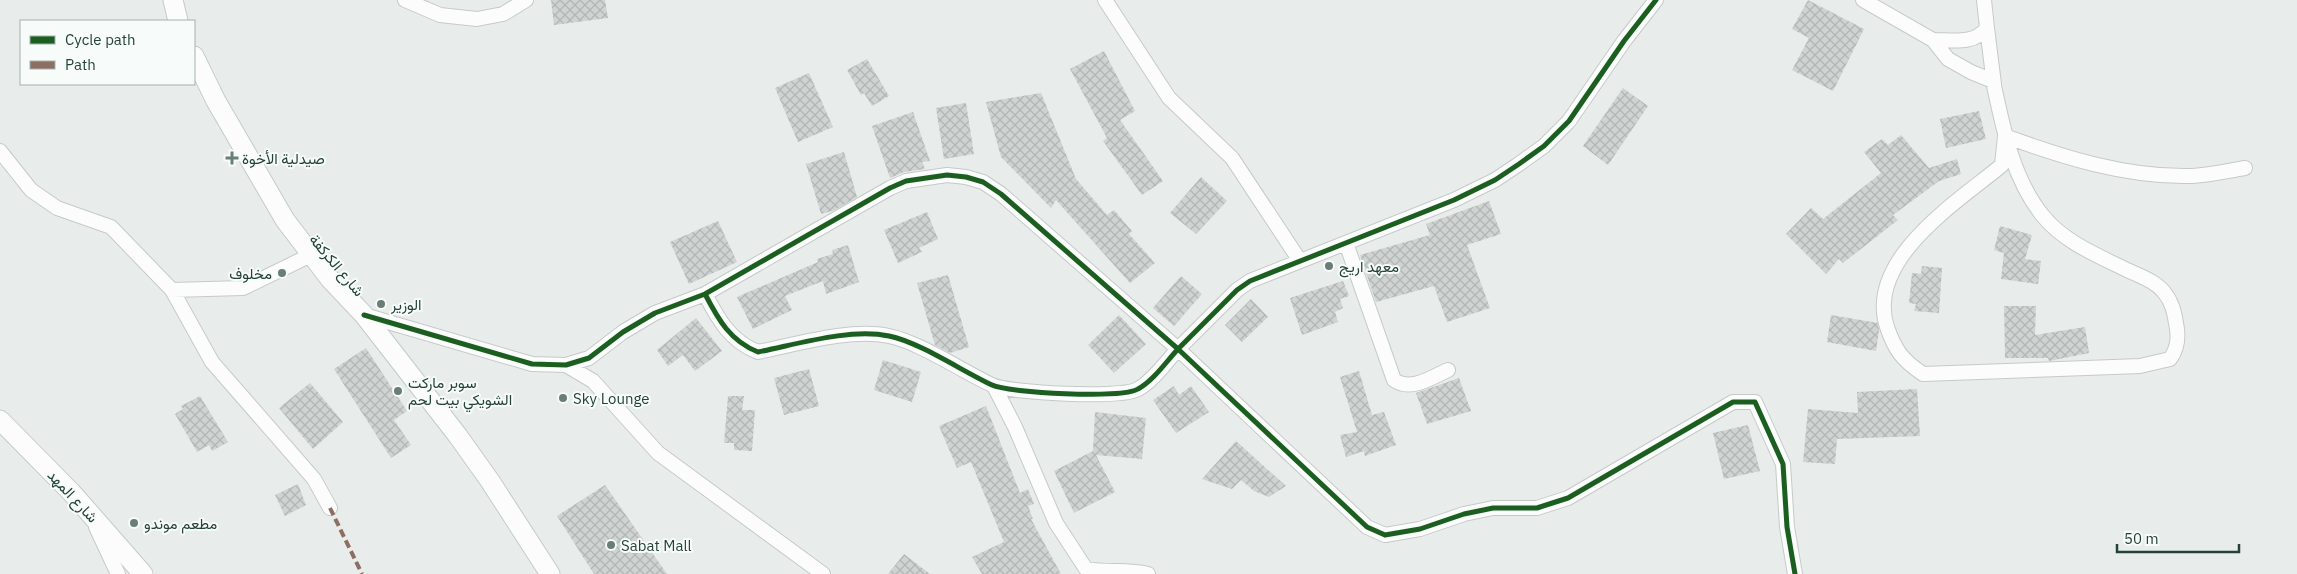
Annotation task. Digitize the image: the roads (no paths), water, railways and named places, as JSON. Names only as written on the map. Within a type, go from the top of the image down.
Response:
[{"type":"street","points":[[173,0],[178,20]]},
{"type":"street","points":[[405,0],[440,15],[477,19],[503,14],[526,0]]},
{"type":"street","points":[[1105,0],[1169,98],[1232,158],[1300,261]]},
{"type":"street","points":[[705,294],[716,315],[732,337],[745,347],[758,352],[852,333],[872,333],[892,336],[994,386],[1084,394],[1131,392],[1143,386],[1238,290],[1250,281],[1454,200],[1495,180],[1544,146],[1569,121],[1624,41],[1656,0]]},
{"type":"street","points":[[1863,0],[1933,40],[1948,59],[1971,72],[1993,81],[1994,84]]},
{"type":"street","points":[[1984,0],[1994,84],[2004,136],[2022,181],[2041,214],[2056,230],[2086,249],[2152,281],[2163,291],[2173,306],[2177,329],[2178,349],[2170,359],[2140,366],[1923,374],[1906,363],[1893,344],[1885,319],[1884,299],[1894,266],[1921,232],[2002,165],[2004,136]]},
{"type":"street","points":[[1933,40],[1972,40],[1981,35],[1986,28]]},
{"type":"street","name":"شارع الكركفة","points":[[195,58],[266,190],[285,220],[330,279],[364,315],[474,458],[550,574]]},
{"type":"street","points":[[2004,136],[2089,162],[2135,172],[2189,176],[2245,168]]},
{"type":"street","points":[[0,151],[31,190],[57,208],[111,227],[172,290],[212,362],[314,479],[330,508]]},
{"type":"street","points":[[364,315],[532,364],[566,365],[589,358],[623,332],[655,313],[705,294],[890,188],[923,177],[948,175],[966,177],[984,182],[1001,194],[1178,349],[1367,527],[1384,535],[1420,529],[1464,514],[1493,508],[1537,508],[1568,498],[1734,402],[1755,402],[1783,464],[1787,527],[1796,574]]},
{"type":"street","points":[[1346,243],[1394,380],[1401,385],[1412,385],[1448,370]]},
{"type":"street","points":[[172,290],[243,288],[311,254]]},
{"type":"street","points":[[566,365],[592,381],[658,452],[823,574]]},
{"type":"street","points":[[994,386],[1030,461],[1047,503],[1068,544],[1086,569],[1104,572],[1130,570],[1148,574]]},
{"type":"street","name":"شارع المهد","points":[[0,420],[90,514],[143,574]]},
{"type":"street","points":[[90,514],[118,574]]},
{"type":"place","name":"صيدلية الأخوة","points":[[232,158]]},
{"type":"place","name":"معهد اريج","points":[[1329,266]]},
{"type":"place","name":"مخلوف","points":[[282,273]]},
{"type":"place","name":"الوزير","points":[[381,304]]},
{"type":"place","name":"سوبر ماركت الشويكي بيت لحم","points":[[398,391]]},
{"type":"place","name":"Sky Lounge","points":[[563,398]]},
{"type":"place","name":"مطعم موندو","points":[[134,523]]},
{"type":"place","name":"Sabat Mall","points":[[611,545]]}]
